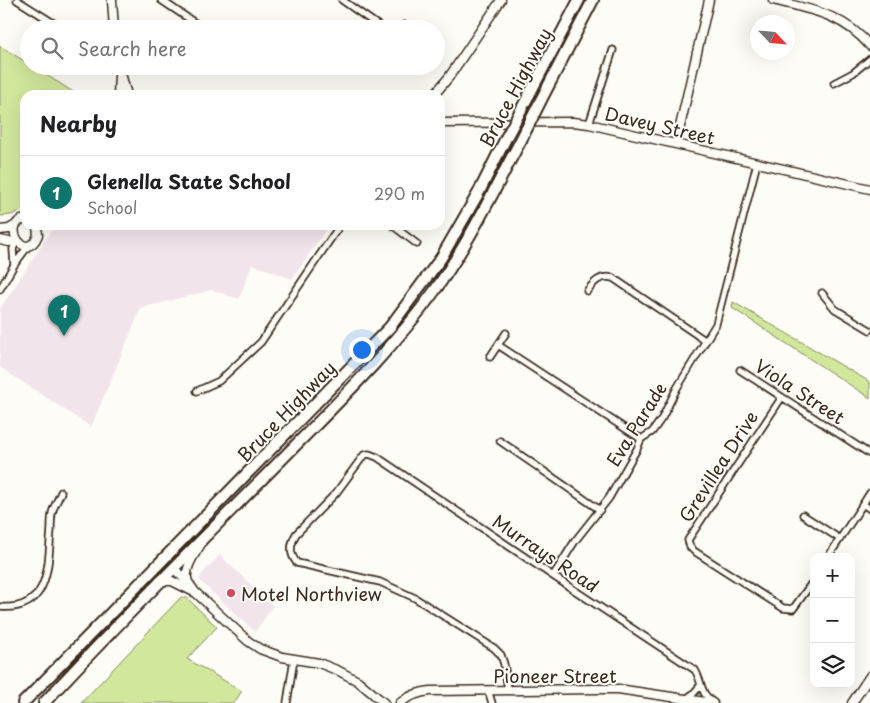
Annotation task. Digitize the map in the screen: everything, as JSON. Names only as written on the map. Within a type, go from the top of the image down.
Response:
[{"type":"highway","name":"Bruce Highway","points":[[23,703],[390,327],[441,258],[479,192],[579,0]]},
{"type":"highway","name":"Bruce Highway","points":[[44,703],[160,580],[378,362],[409,324],[432,294],[469,238],[593,0]]},
{"type":"highway","points":[[69,654],[94,637],[159,570],[173,568]]},
{"type":"street","points":[[17,0],[49,20]]},
{"type":"street","points":[[112,0],[113,20]]},
{"type":"street","points":[[161,0],[191,20]]},
{"type":"street","points":[[342,0],[370,20]]},
{"type":"street","points":[[438,90],[501,0]]},
{"type":"street","points":[[676,144],[709,0]]},
{"type":"street","points":[[773,0],[836,18],[852,27],[870,46]]},
{"type":"street","points":[[589,124],[613,50]]},
{"type":"street","points":[[834,84],[853,73],[870,59]]},
{"type":"street","points":[[118,90],[119,75]]},
{"type":"street","points":[[121,75],[126,90]]},
{"type":"street","points":[[442,90],[449,77]]},
{"type":"street","name":"Davey Street","points":[[445,123],[573,122],[589,124],[870,189]]},
{"type":"street","name":"Eva Parade","points":[[553,576],[575,541],[609,498],[641,439],[652,432],[662,418],[677,388],[716,324],[757,163]]},
{"type":"street","points":[[0,230],[9,229],[20,220]]},
{"type":"street","points":[[12,227],[12,236],[15,241],[22,245],[29,245]]},
{"type":"street","points":[[0,289],[14,265],[29,245],[37,239],[37,230]]},
{"type":"street","points":[[197,391],[219,381],[260,342],[337,230]]},
{"type":"street","points":[[399,230],[417,244]]},
{"type":"street","points":[[0,240],[15,241]]},
{"type":"street","points":[[14,265],[13,249],[15,241]]},
{"type":"street","points":[[587,291],[601,278],[606,276],[613,278],[706,341]]},
{"type":"street","points":[[822,293],[835,309],[870,330]]},
{"type":"street","points":[[490,357],[506,333]]},
{"type":"street","points":[[498,345],[641,439]]},
{"type":"street","name":"Viola Street","points":[[740,370],[870,454]]},
{"type":"street","name":"Grevillea Drive","points":[[782,397],[688,540],[690,547],[694,551],[783,608],[794,609],[810,586]]},
{"type":"street","points":[[500,441],[600,510]]},
{"type":"street","name":"Murrays Road","points":[[508,689],[501,656],[494,648],[462,626],[397,589],[380,582],[297,564],[293,558],[290,550],[296,534],[336,493],[364,455],[369,454],[377,457],[695,670],[700,678],[700,686],[709,700],[714,703]]},
{"type":"street","points":[[0,607],[15,608],[25,604],[32,600],[40,591],[47,572],[52,510],[61,492]]},
{"type":"street","points":[[831,553],[870,493]]},
{"type":"street","points":[[863,504],[870,508]]},
{"type":"street","points":[[803,515],[840,539]]},
{"type":"street","points":[[188,582],[186,575],[189,567],[206,536]]},
{"type":"street","points":[[173,568],[248,641],[282,657],[319,663],[339,671],[358,681],[384,703]]},
{"type":"street","points":[[160,580],[172,582],[196,592]]},
{"type":"street","points":[[287,703],[294,659]]},
{"type":"street","points":[[852,703],[870,676]]},
{"type":"street","points":[[686,699],[694,694],[700,686]]},
{"type":"street","name":"Pioneer Street","points":[[400,703],[404,699],[425,691],[618,689],[714,703]]},
{"type":"street","points":[[488,690],[492,703]]},
{"type":"shaded area","points":[[52,230],[326,230],[292,279],[252,264],[239,299],[212,290],[141,308],[91,427],[0,367],[0,309]]},
{"type":"shaded area","points":[[220,555],[273,606],[255,632],[200,581],[201,575]]},
{"type":"green space","points":[[0,46],[20,58],[20,75],[46,75],[70,90],[20,90],[20,211],[11,215],[0,216]]},
{"type":"green space","points":[[733,302],[870,382],[870,398],[732,308]]},
{"type":"green space","points":[[181,597],[187,598],[217,627],[187,659],[242,691],[234,703],[81,703]]},
{"type":"place","name":"Glenella State School","points":[[64,336]]},
{"type":"place","name":"Motel Northview","points":[[231,593]]}]
